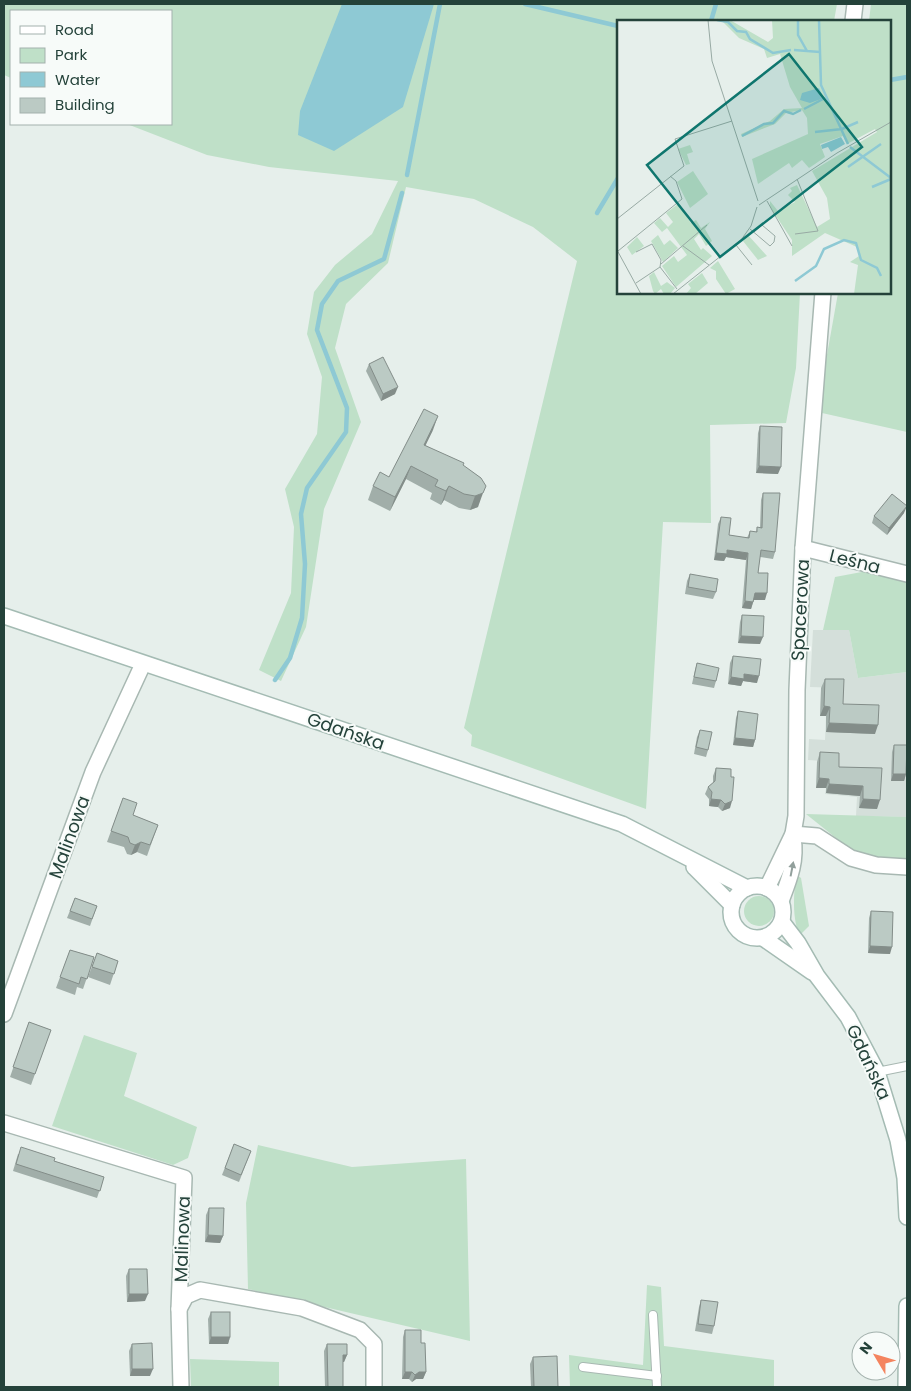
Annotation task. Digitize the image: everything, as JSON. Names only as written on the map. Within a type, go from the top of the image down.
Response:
[{"type":"street","points":[[853,20],[855,4]]},
{"type":"street","name":"Spacerowa","points":[[781,901],[792,874],[795,851],[793,834],[796,816],[796,690],[803,548],[823,294]]},
{"type":"street","name":"Leśna","points":[[803,548],[907,574]]},
{"type":"street","name":"Gdańska","points":[[4,616],[622,824],[747,888]]},
{"type":"street","name":"Malinowa","points":[[4,1014],[93,772],[143,664]]},
{"type":"street","points":[[793,834],[817,836],[851,858],[876,865],[907,867]]},
{"type":"street","name":"Spacerowa","points":[[767,888],[793,834]]},
{"type":"street","name":"Gdańska","points":[[684,857],[732,904]]},
{"type":"street","points":[[757,886],[767,888],[775,893],[781,901],[783,908],[782,922],[774,932],[763,938],[752,938],[738,930],[731,916],[732,904],[738,894],[747,888],[757,886]]},
{"type":"street","name":"Gdańska","points":[[782,922],[798,943],[817,976],[848,1017],[877,1072],[898,1140],[905,1178],[907,1217]]},
{"type":"street","name":"Gdańska","points":[[763,938],[817,976]]},
{"type":"street","name":"Malinowa","points":[[4,1123],[184,1178],[179,1309]]},
{"type":"street","points":[[180,1387],[179,1309],[186,1296],[200,1290],[302,1308],[360,1330],[374,1344],[374,1387]]},
{"type":"street","points":[[906,1387],[907,1306]]},
{"type":"lane","points":[[877,1072],[907,1066]]},
{"type":"lane","points":[[654,1315],[657,1387]]},
{"type":"lane","points":[[583,1367],[657,1376]]},
{"type":"shaded area","points":[[813,630],[849,630],[858,678],[907,672],[907,817],[856,816],[857,797],[825,794],[826,788],[834,788],[837,762],[808,760],[809,739],[825,740],[826,716],[840,716],[842,688],[810,687]]},
{"type":"green space","points":[[4,4],[837,4],[834,20],[617,20],[617,294],[800,294],[796,368],[786,423],[710,425],[711,523],[663,522],[646,809],[471,746],[472,735],[464,728],[577,261],[533,227],[474,199],[406,187],[388,263],[346,304],[335,348],[361,422],[324,509],[306,627],[281,681],[259,670],[291,593],[294,527],[285,489],[317,434],[322,377],[307,334],[314,292],[335,265],[372,234],[398,181],[269,167],[207,155],[130,125],[172,125],[172,10],[10,10],[10,78],[4,75]]},
{"type":"green space","points":[[871,4],[907,4],[907,432],[822,413],[825,366],[838,294],[891,294],[891,20],[869,20]]},
{"type":"green space","points":[[867,571],[907,580],[907,672],[858,678],[849,630],[823,630],[835,577]]},
{"type":"green space","points":[[806,814],[907,817],[907,858],[870,858],[846,846]]},
{"type":"green space","points":[[797,875],[801,878],[809,926],[800,935],[797,929],[794,906]]},
{"type":"green space","points":[[759,896],[770,900],[774,911],[770,922],[759,926],[748,922],[744,911],[748,900]]},
{"type":"green space","points":[[84,1035],[137,1053],[124,1096],[197,1127],[188,1158],[173,1165],[52,1126]]},
{"type":"green space","points":[[258,1145],[352,1167],[466,1159],[470,1341],[248,1289],[246,1203]]},
{"type":"green space","points":[[647,1285],[661,1287],[664,1346],[774,1360],[774,1387],[570,1387],[569,1355],[643,1365]]},
{"type":"green space","points":[[190,1359],[279,1362],[279,1387],[191,1387]]},
{"type":"water","points":[[342,4],[434,4],[403,107],[334,151],[298,135],[300,111]]},
{"type":"building","points":[[383,357],[398,387],[383,394],[369,364]]},
{"type":"building","points":[[424,409],[438,416],[424,445],[464,463],[463,465],[481,478],[486,486],[483,493],[475,496],[464,494],[449,486],[446,491],[435,486],[438,480],[411,466],[395,497],[373,486],[380,472],[389,477]]},
{"type":"building","points":[[760,426],[782,427],[781,467],[759,466]]},
{"type":"building","points":[[763,493],[780,493],[775,552],[761,550],[758,573],[768,573],[767,593],[755,593],[753,602],[745,601],[748,553],[727,550],[727,554],[716,553],[721,517],[731,518],[729,535],[749,538],[750,531],[757,532],[757,527],[762,528]]},
{"type":"building","points":[[892,494],[907,506],[889,528],[874,516]]},
{"type":"building","points":[[690,574],[718,579],[716,592],[688,587]]},
{"type":"building","points":[[742,615],[764,616],[763,637],[741,636]]},
{"type":"building","points":[[733,656],[761,659],[759,676],[744,674],[744,679],[731,677]]},
{"type":"building","points":[[697,663],[719,668],[716,681],[694,677]]},
{"type":"building","points":[[825,679],[844,679],[843,704],[879,705],[878,725],[829,723],[830,707],[824,706]]},
{"type":"building","points":[[738,711],[758,714],[755,740],[735,738]]},
{"type":"building","points":[[700,730],[712,732],[708,750],[696,747]]},
{"type":"building","points":[[894,745],[907,745],[906,774],[893,774]]},
{"type":"building","points":[[820,752],[839,753],[839,767],[882,768],[880,800],[863,799],[863,786],[829,784],[829,779],[819,778]]},
{"type":"building","points":[[716,768],[731,769],[731,777],[734,777],[732,801],[725,804],[721,800],[711,799],[712,792],[708,787],[715,781]]},
{"type":"building","points":[[123,798],[137,803],[133,815],[158,825],[150,845],[141,842],[135,845],[130,843],[128,837],[111,831]]},
{"type":"building","points":[[75,898],[97,906],[92,919],[70,911]]},
{"type":"building","points":[[871,911],[893,912],[892,947],[870,946]]},
{"type":"building","points":[[70,950],[94,957],[87,979],[81,977],[79,984],[60,977]]},
{"type":"building","points":[[97,953],[118,961],[114,974],[92,967]]},
{"type":"building","points":[[29,1022],[51,1030],[35,1074],[13,1067]]},
{"type":"building","points":[[234,1144],[251,1151],[241,1175],[225,1168]]},
{"type":"building","points":[[21,1147],[55,1158],[54,1161],[104,1177],[100,1191],[16,1164]]},
{"type":"building","points":[[209,1208],[224,1208],[223,1236],[208,1235]]},
{"type":"building","points":[[129,1269],[147,1269],[148,1294],[129,1294]]},
{"type":"building","points":[[701,1300],[718,1302],[714,1326],[698,1324]]},
{"type":"building","points":[[211,1312],[230,1312],[230,1337],[211,1337]]},
{"type":"building","points":[[405,1330],[421,1330],[421,1343],[425,1343],[426,1372],[419,1372],[415,1375],[412,1372],[405,1372]]},
{"type":"building","points":[[152,1343],[153,1369],[132,1369],[132,1344]]},
{"type":"building","points":[[327,1344],[347,1344],[347,1355],[343,1355],[343,1387],[328,1387]]},
{"type":"building","points":[[557,1356],[558,1387],[534,1387],[533,1357]]},
{"type":"waterway","points":[[407,175],[440,4]]},
{"type":"waterway","points":[[525,4],[617,26]]},
{"type":"waterway","points":[[711,20],[716,4]]},
{"type":"waterway","points":[[891,80],[907,77]]},
{"type":"waterway","points":[[597,213],[617,180]]},
{"type":"waterway","points":[[275,680],[290,658],[302,618],[305,564],[301,514],[307,488],[346,432],[347,408],[317,330],[322,304],[338,281],[384,259],[402,193]]}]
